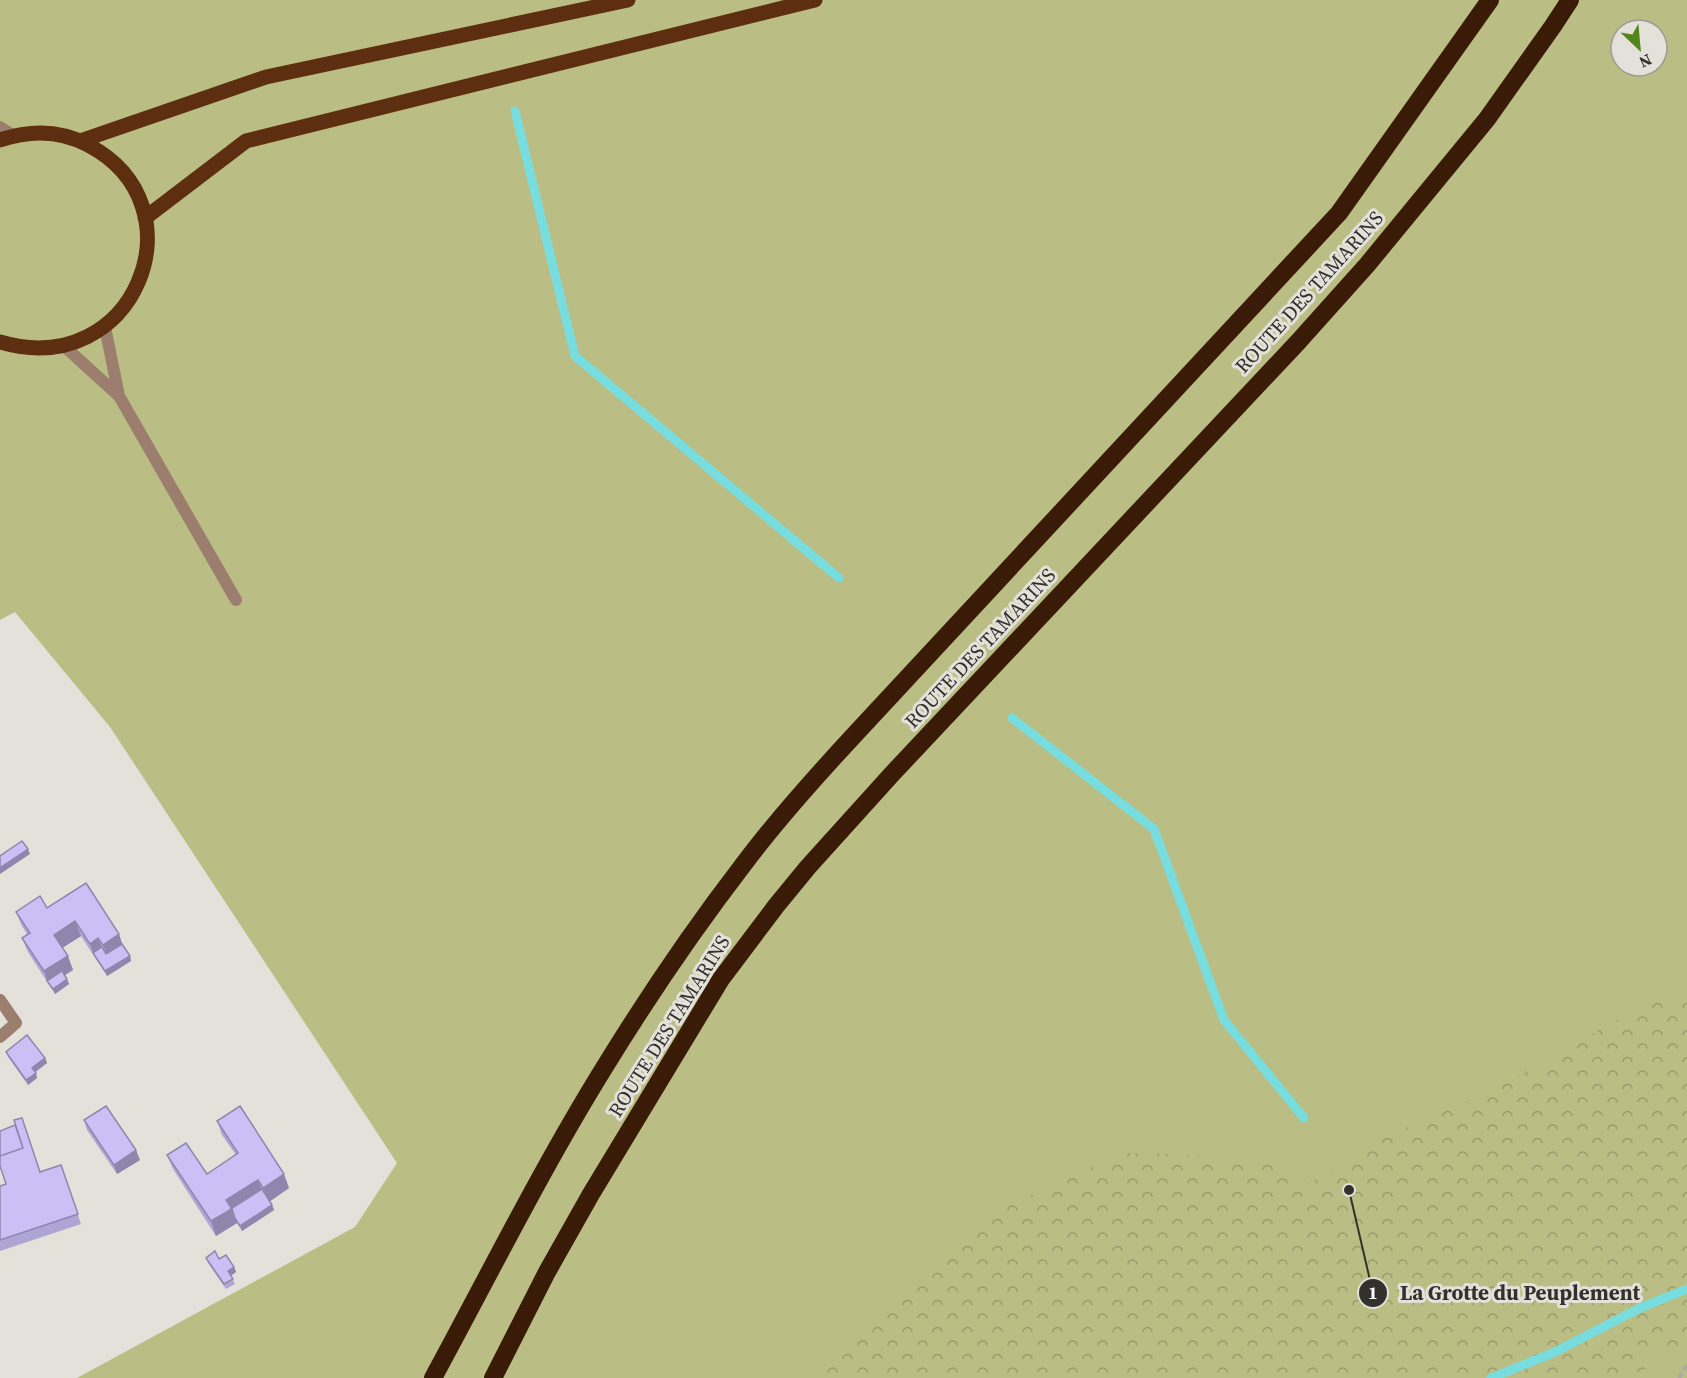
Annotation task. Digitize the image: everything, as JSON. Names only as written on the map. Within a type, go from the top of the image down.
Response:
[{"type":"highway","name":"ROUTE DES TAMARINS","points":[[433,1378],[549,1162],[604,1069],[701,922],[744,863],[802,792],[1340,213],[1490,0]]},
{"type":"highway","name":"ROUTE DES TAMARINS","points":[[493,1378],[547,1272],[597,1184],[721,979],[776,906],[892,774],[1367,265],[1487,119],[1570,0]]},
{"type":"main road","points":[[80,141],[266,77],[628,0]]},
{"type":"main road","points":[[145,218],[246,141],[815,0]]},
{"type":"main road","points":[[0,342],[30,348],[64,346],[85,339],[105,327],[121,311],[134,292],[143,272],[147,249],[145,218],[131,184],[117,166],[100,152],[80,141],[58,134],[36,133],[7,138]]},
{"type":"street","points":[[0,127],[7,138]]},
{"type":"street","points":[[105,327],[119,396]]},
{"type":"street","points":[[64,346],[119,396],[236,600]]},
{"type":"street","points":[[0,1000],[16,1023],[0,1037]]},
{"type":"path","points":[[1679,1378],[1687,1365]]},
{"type":"green space","points":[[0,0],[1687,0],[1687,1378],[77,1378],[355,1227],[397,1163],[110,727],[15,612],[0,620]]},
{"type":"green space","points":[[1687,992],[1687,1349],[1679,1346],[1652,1354],[1641,1378],[821,1378],[861,1332],[946,1251],[990,1217],[1010,1205],[1121,1153],[1266,1160],[1284,1176],[1295,1181],[1309,1183],[1393,1133],[1486,1093],[1646,1004]]},
{"type":"building","points":[[22,841],[28,849],[0,868],[0,856]]},
{"type":"building","points":[[86,883],[119,934],[103,945],[98,938],[90,944],[75,921],[54,935],[68,956],[44,971],[22,938],[30,933],[16,912],[40,896],[47,908]]},
{"type":"building","points":[[122,944],[130,956],[105,971],[93,953],[102,947],[106,954]]},
{"type":"building","points":[[62,971],[67,979],[53,989],[47,981]]},
{"type":"building","points":[[27,1035],[45,1058],[32,1068],[36,1073],[26,1080],[6,1052]]},
{"type":"building","points":[[106,1106],[136,1150],[114,1165],[84,1120]]},
{"type":"building","points":[[240,1106],[284,1174],[263,1188],[258,1180],[226,1200],[232,1209],[211,1221],[167,1155],[186,1143],[207,1174],[238,1153],[217,1121]]},
{"type":"building","points":[[22,1118],[40,1172],[61,1165],[78,1214],[0,1240],[0,1186],[6,1184],[0,1166],[0,1156],[23,1148],[14,1120]]},
{"type":"building","points":[[15,1125],[23,1148],[0,1156],[0,1131]]},
{"type":"building","points":[[262,1189],[272,1205],[240,1226],[232,1209],[229,1210]]},
{"type":"building","points":[[215,1251],[219,1259],[226,1255],[234,1267],[228,1271],[233,1279],[224,1284],[206,1258]]},
{"type":"waterway","points":[[515,111],[575,356],[839,578]]},
{"type":"waterway","points":[[1012,718],[1154,829],[1224,1020],[1304,1118]]},
{"type":"waterway","points":[[1491,1378],[1555,1352],[1640,1308],[1687,1289]]},
{"type":"place","name":"La Grotte du Peuplement","points":[[1349,1190]]}]
